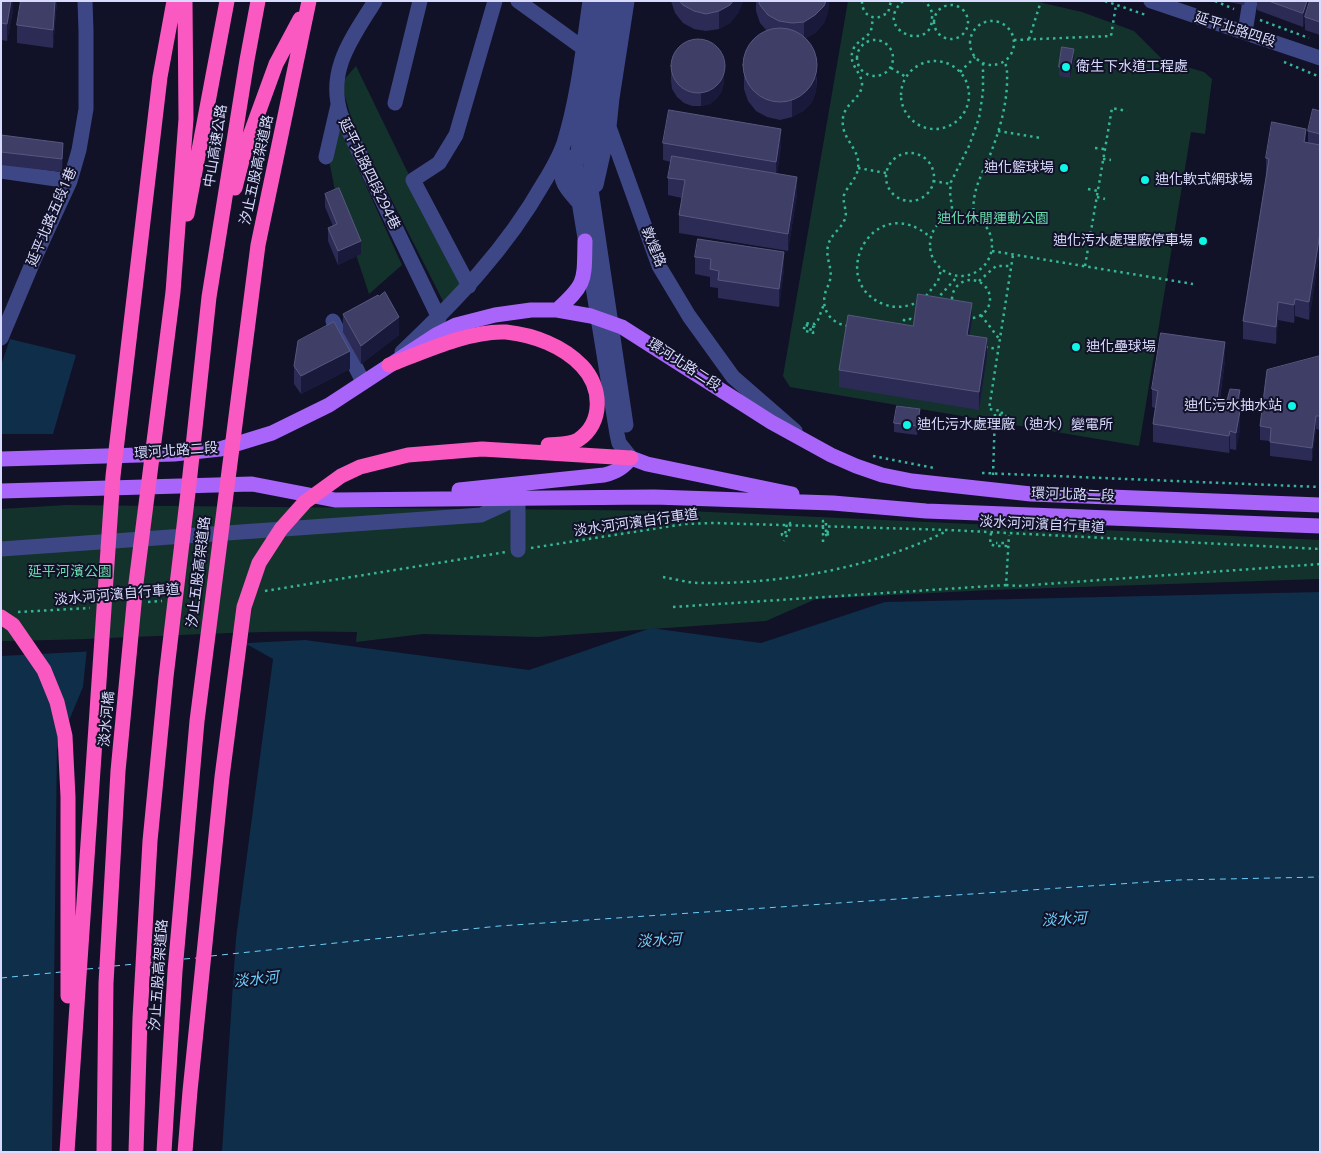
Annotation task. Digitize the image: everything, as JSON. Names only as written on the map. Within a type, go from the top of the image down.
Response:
[{"type":"highway","points":[[67,1152],[113,476],[160,77],[174,1]]},
{"type":"highway","points":[[173,292],[186,119],[185,1]]},
{"type":"highway","name":"中山高速公路","points":[[173,292],[227,1]]},
{"type":"highway","name":"中山高速公路","points":[[209,297],[246,60],[258,1]]},
{"type":"highway","points":[[136,1152],[140,1018],[150,841],[209,297],[245,149],[276,64],[309,1]]},
{"type":"highway","name":"汐止五股高架道路","points":[[164,1152],[175,971],[201,691],[258,244],[309,1]]},
{"type":"highway","name":"淡水河橋","points":[[104,1152],[106,983],[118,771],[136,583],[173,292]]},
{"type":"highway","points":[[185,1152],[222,777],[244,607],[259,563],[281,529],[305,502],[324,487],[360,467],[408,455],[569,444],[577,440],[592,425],[597,412],[598,399],[595,386],[582,366],[554,345],[528,336],[505,332],[486,333],[439,345],[389,365]]},
{"type":"highway","points":[[482,449],[631,458]]},
{"type":"highway","points":[[1,617],[12,626],[44,670],[57,702],[65,736],[68,797],[67,1152]]},
{"type":"main road","points":[[557,310],[573,296],[583,281],[585,242]]},
{"type":"main road","name":"環河北路二段","points":[[1,459],[174,454],[220,449],[272,432],[329,405],[436,335],[456,325],[495,315],[531,310],[557,310],[581,313],[604,319],[632,332],[771,422],[856,466],[882,474],[912,481],[1031,494],[1320,505]]},
{"type":"main road","points":[[369,500],[604,475],[615,473],[631,458],[647,464],[833,503]]},
{"type":"main road","name":"環河北路二段","points":[[1,490],[252,484],[335,500],[654,497],[833,503],[926,511],[1320,526]]},
{"type":"street","name":"延平北路五段1巷","points":[[1,338],[35,257],[70,182],[74,149],[86,109],[84,1]]},
{"type":"street","name":"延平北路四段294巷","points":[[376,1],[345,49],[338,72],[336,92],[338,105],[341,115],[439,318]]},
{"type":"street","points":[[395,103],[420,1]]},
{"type":"street","points":[[469,286],[413,180],[439,163],[456,135],[495,1]]},
{"type":"street","points":[[518,1],[583,48]]},
{"type":"street","points":[[586,202],[565,186],[562,180],[562,170],[590,1]]},
{"type":"street","points":[[601,1],[576,165],[586,202],[604,319],[631,458]]},
{"type":"street","points":[[604,319],[585,242],[586,202],[614,1]]},
{"type":"street","name":"敦煌路","points":[[627,1],[609,127],[659,266],[689,316],[732,377],[809,443]]},
{"type":"street","name":"延平北路四段","points":[[1151,1],[1320,58]]},
{"type":"street","points":[[1245,32],[1249,8]]},
{"type":"street","points":[[326,157],[338,105]]},
{"type":"street","points":[[389,365],[439,318],[469,286],[508,239],[530,206],[558,157],[564,144],[572,110]]},
{"type":"street","points":[[586,202],[609,127]]},
{"type":"street","points":[[1,172],[70,182]]},
{"type":"street","points":[[333,321],[363,382]]},
{"type":"street","points":[[1,548],[481,515],[518,498],[518,550]]},
{"type":"path","points":[[862,1],[863,9],[873,18],[885,16],[890,10],[891,1]]},
{"type":"path","points":[[903,1],[895,11],[895,22],[901,32],[906,35],[917,36],[922,34],[930,27],[933,21],[938,12],[952,3],[964,11],[968,20],[967,30],[960,37],[950,39],[940,35],[935,27],[933,21],[931,8],[924,1]]},
{"type":"path","points":[[1029,39],[1042,1]]},
{"type":"path","points":[[1215,1],[1249,8],[1311,39]]},
{"type":"path","points":[[1014,40],[1111,36],[1116,5]]},
{"type":"path","points":[[890,10],[895,11]]},
{"type":"path","points":[[813,334],[813,332],[804,331],[804,328],[813,330],[814,327],[804,325],[805,322],[814,324],[818,320],[824,303],[831,274],[827,256],[828,244],[834,233],[844,222],[846,212],[844,197],[855,178],[858,168],[858,157],[846,136],[843,120],[847,107],[862,87],[860,77],[852,63],[853,50],[871,32],[873,18]]},
{"type":"path","points":[[993,20],[1005,25],[1014,40],[1012,52],[1004,61],[994,64],[983,63],[975,57],[970,47],[973,32],[981,23],[993,20]]},
{"type":"path","points":[[967,30],[973,32]]},
{"type":"path","points":[[869,40],[886,42],[890,46],[894,57],[891,68],[887,72],[876,76],[864,73],[860,69],[857,58],[860,46],[869,40]]},
{"type":"path","points":[[960,72],[975,57]]},
{"type":"path","points":[[932,61],[947,63],[960,72],[966,80],[969,100],[966,110],[953,125],[933,130],[923,128],[907,116],[901,96],[902,86],[906,77],[917,66],[932,61]]},
{"type":"path","points":[[974,216],[974,193],[998,131],[1007,94],[1004,61]]},
{"type":"path","points":[[953,215],[951,184],[954,174],[969,146],[979,118],[983,92],[983,63]]},
{"type":"path","points":[[891,68],[906,77]]},
{"type":"path","points":[[1085,266],[1112,108],[1127,111]]},
{"type":"path","points":[[998,131],[1041,138]]},
{"type":"path","points":[[1095,148],[1105,149]]},
{"type":"path","points":[[910,152],[923,156],[928,161],[934,174],[933,181],[927,194],[913,201],[906,201],[892,194],[886,180],[886,173],[897,156],[910,152]]},
{"type":"path","points":[[1104,159],[1111,160]]},
{"type":"path","points":[[858,168],[886,173]]},
{"type":"path","points":[[933,181],[951,184]]},
{"type":"path","points":[[1088,189],[1098,191]]},
{"type":"path","points":[[1097,197],[1105,199]]},
{"type":"path","points":[[974,216],[964,214],[953,215],[935,227],[930,237],[931,256],[940,270],[948,275],[968,278],[979,281],[988,289],[990,295],[988,306],[981,315],[971,318],[956,312],[951,302],[952,292],[958,283],[968,278],[976,274],[984,268],[992,251],[992,239],[988,230],[974,216]]},
{"type":"path","points":[[930,237],[910,224],[898,223],[881,227],[867,238],[860,248],[857,272],[864,289],[877,301],[888,306],[900,307],[912,305],[922,300],[931,292],[938,281],[940,270]]},
{"type":"path","points":[[992,251],[1193,284]]},
{"type":"path","points":[[995,414],[1003,415],[1011,417],[1010,422],[1001,420],[1002,411],[989,409],[1013,255]]},
{"type":"path","points":[[979,281],[996,266],[1012,266]]},
{"type":"path","points":[[930,306],[957,277]]},
{"type":"path","points":[[824,303],[826,311],[833,322],[844,326],[852,326]]},
{"type":"path","points":[[981,315],[1000,340]]},
{"type":"path","points":[[899,329],[900,324],[905,319],[917,322]]},
{"type":"path","points":[[983,347],[998,349]]},
{"type":"path","points":[[866,455],[943,470]]},
{"type":"path","points":[[980,473],[1320,487]]},
{"type":"path","points":[[823,542],[823,521],[826,521],[827,534],[830,527]]},
{"type":"path","name":"淡水河河濱自行車道","points":[[263,591],[685,524],[714,523],[949,530],[1009,535],[1320,549]]},
{"type":"path","points":[[782,525],[784,541]]},
{"type":"path","points":[[663,577],[698,583],[796,577],[861,564],[917,546],[949,530]]},
{"type":"path","points":[[1006,585],[1009,535]]},
{"type":"path","points":[[990,544],[995,546],[1000,546],[1006,546],[1006,543],[996,542],[996,546],[1008,547]]},
{"type":"path","points":[[673,607],[1006,585],[1018,586],[1320,564]]},
{"type":"path","name":"淡水河河濱自行車道","points":[[145,603],[164,601]]},
{"type":"path","name":"淡水河河濱自行車道","points":[[19,612],[96,608]]},
{"type":"green space","name":"迪化休閒運動公園","points":[[848,1],[1034,1],[1082,12],[1134,31],[1163,60],[1204,72],[1212,79],[1205,134],[1191,132],[1139,446],[790,387],[783,376]]},
{"type":"green space","points":[[356,66],[462,284],[443,301],[353,124],[341,83]]},
{"type":"green space","points":[[337,122],[402,265],[369,294],[335,191],[329,160]]},
{"type":"green space","name":"延平河濱公園","points":[[66,505],[688,511],[1320,540],[1320,579],[990,590],[816,599],[766,621],[538,637],[423,634],[356,642],[357,632],[312,631],[1,641],[1,509]]},
{"type":"water","points":[[10,339],[76,355],[53,434],[1,434],[1,365]]},
{"type":"water","name":"淡水河","points":[[1320,592],[1320,1152],[1,1152],[1,656],[305,640],[529,670],[651,628],[761,643],[885,602]]},
{"type":"pier","points":[[241,641],[273,659],[236,938],[222,1152],[52,1152],[57,749],[83,687],[87,648]]},
{"type":"building","points":[[1,1],[11,1],[7,24],[1,23]]},
{"type":"building","points":[[21,1],[55,1],[53,30],[17,25]]},
{"type":"building","points":[[680,1],[733,1],[730,5],[719,11],[706,14],[694,11],[683,5]]},
{"type":"building","points":[[759,1],[826,1],[824,6],[815,15],[804,22],[792,23],[779,21],[768,15]]},
{"type":"building","points":[[1269,1],[1307,1],[1303,13]]},
{"type":"building","points":[[1310,1],[1320,1],[1320,22],[1305,17]]},
{"type":"building","points":[[780,28],[794,31],[806,39],[814,51],[817,65],[814,79],[806,91],[794,99],[780,102],[766,99],[754,91],[746,79],[743,65],[746,51],[754,39],[766,31]]},
{"type":"building","points":[[698,39],[708,41],[717,47],[723,56],[725,66],[723,76],[717,85],[708,91],[698,93],[688,91],[679,85],[673,76],[671,66],[673,56],[679,47],[688,41]]},
{"type":"building","points":[[1062,47],[1074,49],[1070,69],[1059,67]]},
{"type":"building","points":[[1313,109],[1320,111],[1320,134],[1308,131]]},
{"type":"building","points":[[669,110],[781,129],[776,162],[663,143]]},
{"type":"building","points":[[1272,122],[1306,129],[1304,142],[1320,145],[1320,233],[1309,302],[1295,299],[1294,305],[1278,302],[1276,327],[1243,321],[1269,159],[1266,158]]},
{"type":"building","points":[[1,135],[63,143],[62,159],[1,152]]},
{"type":"building","points":[[672,156],[797,177],[788,234],[679,215],[685,180],[668,178]]},
{"type":"building","points":[[339,188],[361,241],[338,251],[328,228],[337,224],[325,194]]},
{"type":"building","points":[[698,239],[784,252],[779,289],[718,280],[719,271],[710,269],[711,259],[695,257]]},
{"type":"building","points":[[385,292],[399,317],[361,346],[343,314]]},
{"type":"building","points":[[918,294],[972,303],[967,335],[987,338],[979,392],[839,370],[848,315],[913,326]]},
{"type":"building","points":[[334,322],[350,351],[301,376],[294,366],[298,341]]},
{"type":"building","points":[[1161,333],[1225,342],[1217,399],[1227,400],[1230,389],[1240,390],[1236,410],[1240,411],[1236,433],[1230,431],[1229,436],[1153,424],[1158,391],[1152,389]]},
{"type":"building","name":"迪化污水抽水站","points":[[1320,356],[1320,416],[1316,416],[1312,448],[1270,442],[1271,428],[1260,426],[1267,370]]},
{"type":"building","points":[[897,406],[920,409],[917,426],[894,423]]},
{"type":"ferry route","points":[[211,956],[499,926],[1178,880],[1320,877]]},
{"type":"ferry route","points":[[184,959],[197,958]]},
{"type":"ferry route","points":[[149,963],[170,960]]},
{"type":"ferry route","points":[[114,966],[135,964]]},
{"type":"ferry route","points":[[87,969],[100,968]]},
{"type":"ferry route","points":[[1,978],[61,972]]},
{"type":"place","name":"衛生下水道工程處","points":[[1066,67]]},
{"type":"place","name":"迪化籃球場","points":[[1064,168]]},
{"type":"place","name":"迪化軟式網球場","points":[[1145,180]]},
{"type":"place","name":"迪化汚水處理廠停車場","points":[[1203,241]]},
{"type":"place","name":"迪化壘球場","points":[[1076,347]]},
{"type":"place","name":"迪化污水抽水站","points":[[1292,406]]},
{"type":"place","name":"迪化污水處理廠（迪水）變電所","points":[[907,425]]}]
